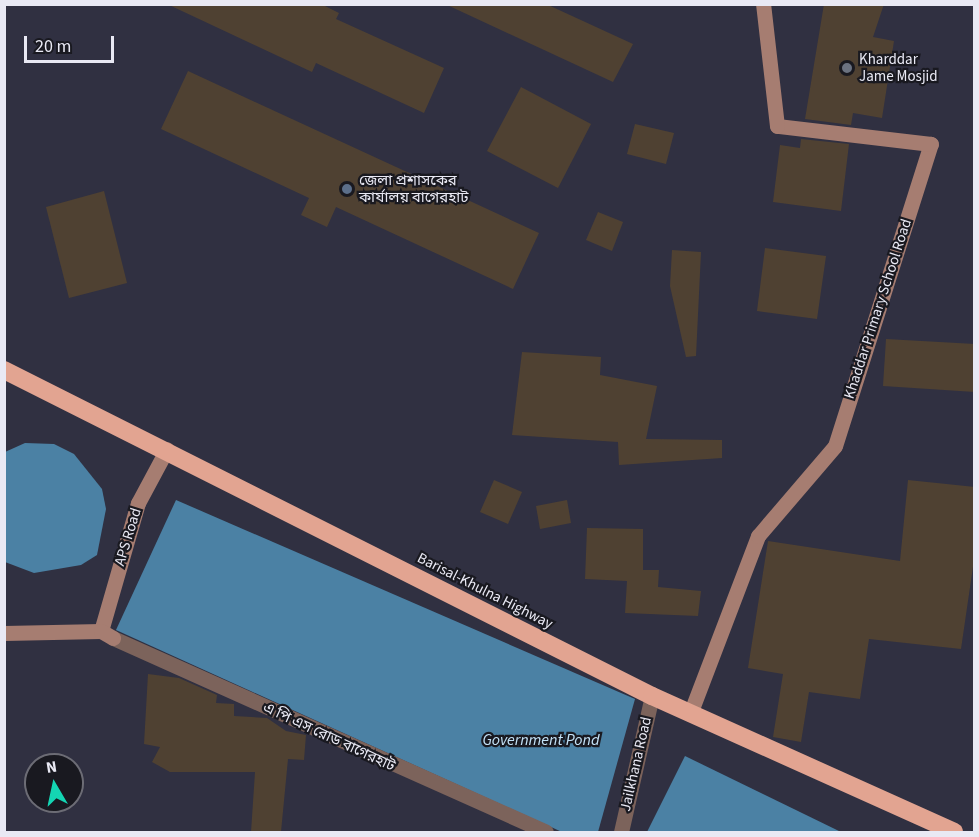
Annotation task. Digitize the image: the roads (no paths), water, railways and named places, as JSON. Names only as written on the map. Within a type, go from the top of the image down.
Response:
[{"type":"highway","name":"Barisal-Khulna Highway","points":[[4,370],[167,448],[652,696],[954,832]]},
{"type":"street","name":"Khaddar Primary School Road","points":[[690,714],[758,536],[835,446],[932,144],[777,126],[763,4]]},
{"type":"street","name":"APS Road","points":[[107,634],[138,503],[167,448]]},
{"type":"street","points":[[4,633],[107,634]]},
{"type":"street","name":"এ পি এস রোড বাগেরহাট","points":[[107,634],[546,832]]},
{"type":"street","name":"Jailkhana Road","points":[[621,832],[652,696]]},
{"type":"water","points":[[25,443],[54,444],[74,454],[102,489],[106,509],[97,555],[81,565],[34,573],[5,562],[5,452]]},
{"type":"water","name":"Government Pond","points":[[176,500],[635,699],[598,832],[562,832],[116,630]]},
{"type":"water","points":[[685,756],[841,832],[647,832]]},
{"type":"place","name":"Kharddar Jame Mosjid","points":[[847,68]]},
{"type":"place","name":"জেলা প্রশাসকের কার্যালয় বাগেরহাট","points":[[347,189]]}]
